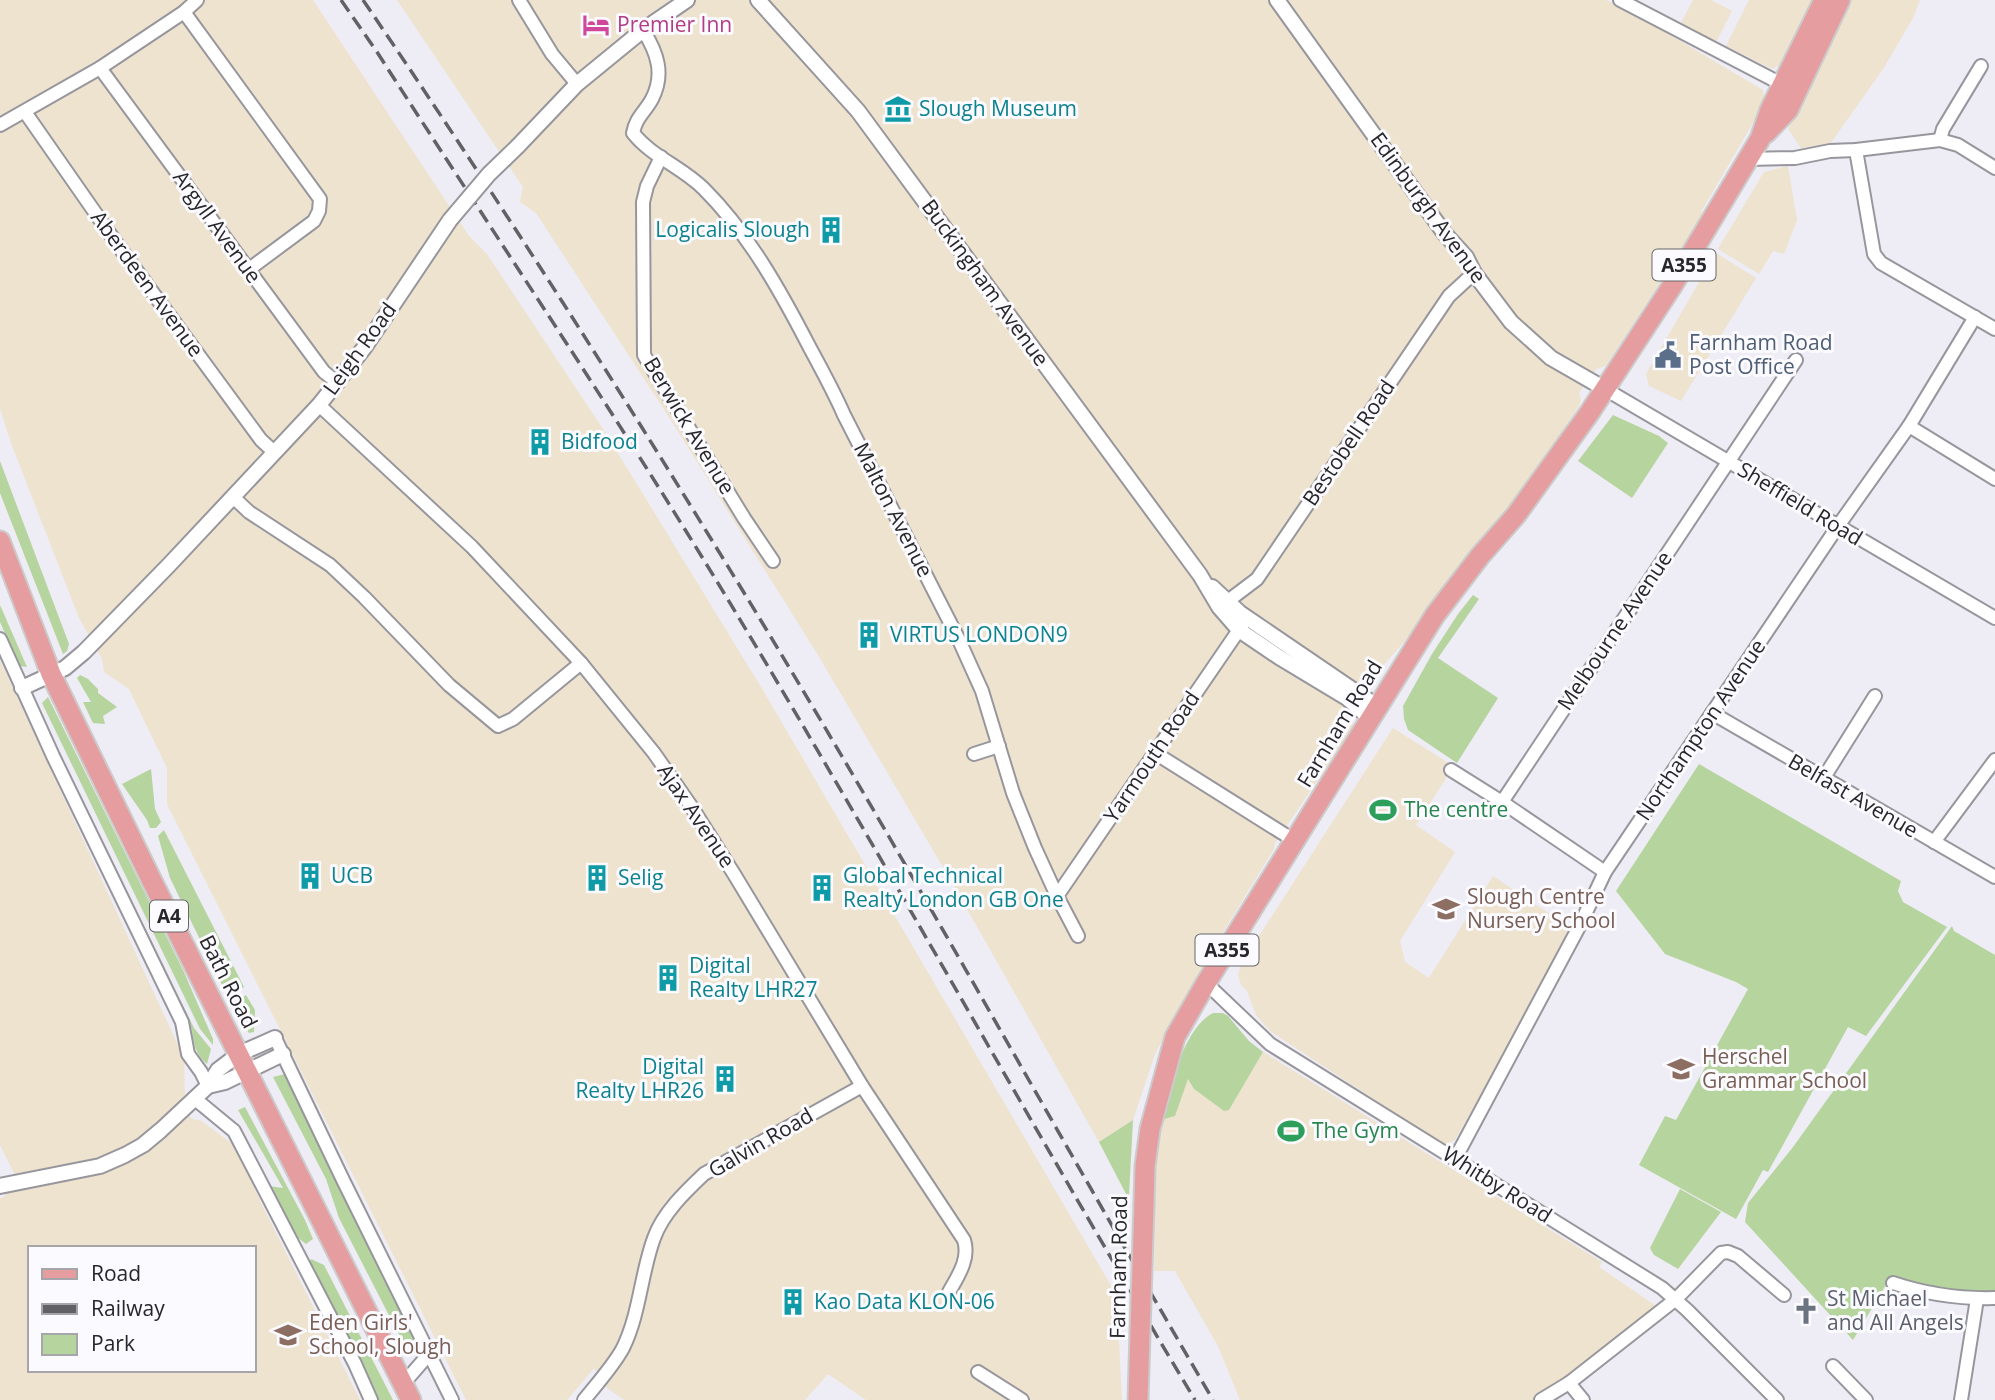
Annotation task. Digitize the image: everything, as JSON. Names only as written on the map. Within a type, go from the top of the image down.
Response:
[{"type":"main road","name":"Farnham Road","points":[[1790,88],[1824,0]]},
{"type":"main road","name":"Farnham Road","points":[[1138,1400],[1145,1166],[1150,1129],[1175,1037],[1435,615],[1480,556],[1516,515],[1605,389],[1672,286],[1760,139],[1770,110],[1790,88],[1840,0]]},
{"type":"main road","name":"Bath Road","points":[[0,541],[51,674],[407,1392]]},
{"type":"street","points":[[0,125],[100,68],[184,12],[197,0]]},
{"type":"street","points":[[519,0],[552,54],[577,84]]},
{"type":"street","name":"Leigh Road","points":[[22,688],[65,668],[84,652],[319,405],[364,348],[450,220],[489,174],[577,84],[643,30],[687,0]]},
{"type":"street","name":"Buckingham Avenue","points":[[758,0],[858,111],[1223,604],[1243,624],[1347,698],[1375,713]]},
{"type":"street","name":"Edinburgh Avenue","points":[[1277,0],[1511,322],[1551,358],[1605,389]]},
{"type":"street","points":[[1620,0],[1790,88]]},
{"type":"street","points":[[184,12],[320,199],[319,211],[314,221],[248,270]]},
{"type":"street","name":"Malton Avenue","points":[[643,30],[654,47],[660,71],[652,99],[635,122],[633,133],[642,144],[703,188],[739,229],[779,289],[829,381],[960,640],[982,691],[1013,793],[1035,848],[1078,936]]},
{"type":"street","points":[[1940,140],[1943,129],[1981,66]]},
{"type":"street","name":"Argyll Avenue","points":[[100,68],[324,372],[338,383]]},
{"type":"street","name":"Aberdeen Avenue","points":[[25,112],[117,244],[261,440],[274,452]]},
{"type":"street","points":[[1748,159],[1795,158],[1830,151],[1940,140],[1958,145],[1995,167]]},
{"type":"street","points":[[1856,150],[1874,254],[1881,263],[1995,329]]},
{"type":"street","name":"Berwick Avenue","points":[[661,157],[647,186],[643,202],[645,355],[773,561]]},
{"type":"street","name":"Bestobell Road","points":[[1223,604],[1257,579],[1449,296],[1474,273]]},
{"type":"street","name":"Northampton Avenue","points":[[1455,1159],[1580,925],[1605,872],[1838,526],[1909,426],[1975,317]]},
{"type":"street","name":"Melbourne Avenue","points":[[1502,802],[1796,360]]},
{"type":"street","name":"Sheffield Road","points":[[1605,389],[1995,618]]},
{"type":"street","name":"Ajax Avenue","points":[[319,405],[472,547],[581,663],[654,753],[734,874],[862,1086],[964,1240],[967,1251],[961,1271],[949,1293]]},
{"type":"street","points":[[1909,426],[1995,479]]},
{"type":"street","points":[[233,497],[249,512],[330,565],[449,685],[498,726],[513,719],[581,663]]},
{"type":"street","name":"Yarmouth Road","points":[[1057,896],[1243,624]]},
{"type":"street","points":[[0,639],[53,756],[181,1020],[188,1054],[208,1086]]},
{"type":"street","points":[[1823,779],[1875,696]]},
{"type":"street","name":"Belfast Avenue","points":[[1712,713],[1995,877]]},
{"type":"street","points":[[974,754],[999,746]]},
{"type":"street","points":[[1155,753],[1295,841]]},
{"type":"street","points":[[1934,842],[1995,761]]},
{"type":"street","points":[[1451,770],[1605,872]]},
{"type":"street","name":"Whitby Road","points":[[1206,983],[1270,1044],[1676,1299],[1777,1400]]},
{"type":"street","points":[[243,1063],[275,1038],[452,1400]]},
{"type":"street","points":[[0,1186],[100,1167],[143,1145],[208,1086],[218,1070],[283,1054]]},
{"type":"street","name":"Galvin Road","points":[[584,1400],[622,1348],[637,1306],[654,1236],[673,1206],[704,1174],[862,1086]]},
{"type":"street","points":[[194,1098],[234,1131],[372,1400]]},
{"type":"street","points":[[1541,1400],[1569,1383],[1676,1299],[1721,1253],[1728,1252],[1738,1256],[1784,1295]]},
{"type":"street","points":[[1893,1283],[1914,1290],[1995,1298]]},
{"type":"street","points":[[1961,1400],[1977,1298]]},
{"type":"street","points":[[407,1392],[429,1354]]},
{"type":"street","points":[[1833,1366],[1866,1400]]},
{"type":"street","points":[[978,1372],[993,1387],[1022,1400]]},
{"type":"street","points":[[1569,1383],[1583,1400]]},
{"type":"shaded area","points":[[0,0],[313,0],[469,236],[487,254],[603,429],[764,692],[1127,1313],[1117,1303],[1122,1400],[866,1400],[828,1374],[805,1400],[624,1400],[607,1388],[594,1368],[567,1400],[466,1400],[167,804],[167,768],[129,689],[104,672],[102,659],[79,618],[11,443],[0,409]]},
{"type":"shaded area","points":[[397,0],[1606,0],[1763,90],[1765,102],[1701,212],[1704,215],[1606,366],[1596,369],[1579,393],[1579,406],[1538,468],[1404,642],[1374,676],[1360,683],[1346,712],[1351,715],[1353,725],[1275,843],[1274,849],[1176,1014],[1155,1054],[1133,1120],[1099,1142],[950,879],[818,655],[667,414],[536,213],[520,202],[523,187]]},
{"type":"shaded area","points":[[1693,0],[1711,0],[1732,11],[1716,42],[1681,23]]},
{"type":"shaded area","points":[[1749,0],[1817,0],[1788,61],[1772,69],[1726,46]]},
{"type":"shaded area","points":[[1851,0],[1920,0],[1913,18],[1883,69],[1830,144],[1801,148],[1788,129]]},
{"type":"shaded area","points":[[1788,166],[1797,220],[1784,254],[1773,251],[1759,274],[1718,249],[1764,172]]},
{"type":"shaded area","points":[[1716,253],[1756,278],[1681,401],[1649,386],[1646,374]]},
{"type":"shaded area","points":[[0,660],[184,1058],[185,1098],[177,1109],[195,1120],[200,1120],[234,1145],[360,1400],[0,1400],[0,1198],[4,1197],[15,1175],[0,1145]]},
{"type":"shaded area","points":[[1393,728],[1450,764],[1445,780],[1416,825],[1455,852],[1400,941],[1405,962],[1429,978],[1493,876],[1571,928],[1455,1140],[1445,1146],[1270,1031],[1256,1015],[1238,975],[1241,964]]},
{"type":"shaded area","points":[[1263,1052],[1602,1262],[1599,1267],[1659,1308],[1562,1382],[1533,1400],[1240,1400],[1218,1346],[1175,1271],[1154,1271],[1156,1157],[1161,1120],[1175,1116],[1188,1078],[1194,1089],[1224,1111],[1229,1110]]},
{"type":"green space","points":[[1613,415],[1659,436],[1668,443],[1632,498],[1578,461]]},
{"type":"green space","points":[[0,461],[69,644],[63,654],[0,493]]},
{"type":"green space","points":[[1473,595],[1479,599],[1438,658],[1498,698],[1457,763],[1408,730],[1403,706],[1432,654]]},
{"type":"green space","points":[[0,605],[27,667],[19,666],[0,622]]},
{"type":"green space","points":[[80,675],[88,679],[98,689],[98,693],[117,707],[103,716],[105,724],[93,723],[83,702],[91,702],[77,678]]},
{"type":"green space","points":[[48,697],[183,970],[213,1039],[213,1045],[200,1029],[42,703]]},
{"type":"green space","points":[[1699,764],[1901,881],[1898,891],[1903,902],[1947,927],[1866,1036],[1848,1027],[1768,1172],[1763,1170],[1736,1219],[1639,1165],[1665,1116],[1676,1120],[1748,989],[1665,954],[1616,891]]},
{"type":"green space","points":[[151,769],[155,809],[161,822],[156,828],[150,828],[122,784]]},
{"type":"green space","points":[[71,781],[76,786],[194,1028],[211,1049],[207,1064],[198,1053],[192,1030]]},
{"type":"green space","points":[[164,830],[244,987],[235,993],[226,993],[170,878],[158,836]]},
{"type":"green space","points":[[1952,926],[1954,931],[1995,955],[1995,1296],[1912,1288],[1890,1278],[1853,1340],[1745,1222],[1748,1203],[1793,1147]]},
{"type":"green space","points":[[246,995],[255,1010],[254,1032],[249,1033],[231,1004]]},
{"type":"green space","points":[[1213,1013],[1228,1016],[1249,1041],[1263,1052],[1229,1110],[1224,1111],[1194,1089],[1188,1079],[1175,1116],[1161,1120],[1173,1077],[1186,1046],[1193,1032]]},
{"type":"green space","points":[[285,1074],[417,1334],[417,1344],[413,1350],[405,1345],[339,1218],[326,1179],[273,1077]]},
{"type":"green space","points":[[245,1107],[305,1220],[313,1239],[306,1244],[298,1238],[269,1186],[283,1188],[238,1110]]},
{"type":"green space","points":[[1133,1120],[1129,1195],[1126,1194],[1099,1142]]},
{"type":"green space","points":[[1680,1189],[1721,1212],[1678,1269],[1654,1255],[1650,1248]]},
{"type":"green space","points":[[311,1259],[324,1265],[393,1400],[378,1400],[309,1263]]},
{"type":"railway","points":[[341,0],[565,341],[703,559],[805,728],[1195,1400]]},
{"type":"railway","points":[[363,0],[567,309],[763,624],[1213,1400]]},
{"type":"place","name":"Premier Inn","points":[[596,25]]},
{"type":"place","name":"Slough Museum","points":[[898,109]]},
{"type":"place","name":"Logicalis Slough","points":[[831,230]]},
{"type":"place","name":"Farnham Road Post Office","points":[[1668,355]]},
{"type":"place","name":"Bidfood","points":[[540,442]]},
{"type":"place","name":"VIRTUS LONDON9","points":[[869,635]]},
{"type":"place","name":"The centre","points":[[1383,810]]},
{"type":"place","name":"UCB","points":[[310,876]]},
{"type":"place","name":"Selig","points":[[597,878]]},
{"type":"place","name":"Global Technical Realty London GB One","points":[[822,888]]},
{"type":"place","name":"Slough Centre Nursery School","points":[[1446,909]]},
{"type":"place","name":"Digital Realty LHR27","points":[[668,978]]},
{"type":"place","name":"Herschel Grammar School","points":[[1681,1069]]},
{"type":"place","name":"Digital Realty LHR26","points":[[725,1079]]},
{"type":"place","name":"The Gym","points":[[1291,1131]]},
{"type":"place","name":"Kao Data KLON-06","points":[[793,1302]]},
{"type":"place","name":"St Michael and All Angels","points":[[1806,1311]]},
{"type":"place","name":"Eden Girls' School, Slough","points":[[288,1335]]}]
